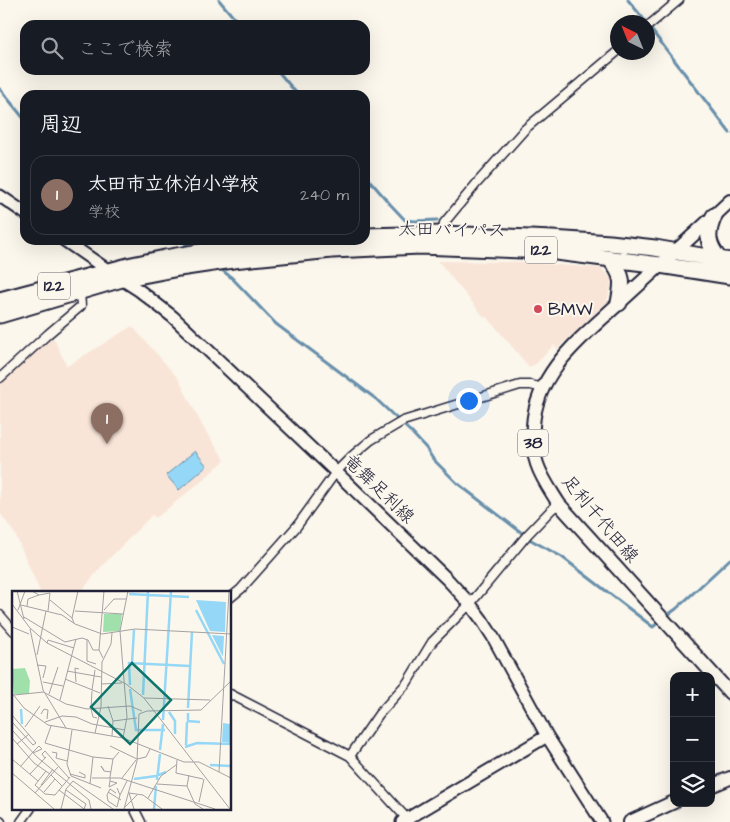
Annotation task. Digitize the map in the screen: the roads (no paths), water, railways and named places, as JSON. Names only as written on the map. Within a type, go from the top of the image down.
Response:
[{"type":"highway","points":[[714,216],[711,222],[710,246],[724,260]]},
{"type":"highway","name":"太田バイパス","points":[[370,236],[443,234],[590,242],[655,248],[724,260]]},
{"type":"highway","name":"太田バイパス","points":[[0,315],[80,292],[116,275],[132,265],[217,249],[259,245]]},
{"type":"highway","name":"太田バイパス","points":[[0,300],[116,275],[283,254],[420,246],[548,251],[730,276]]},
{"type":"highway","points":[[610,259],[619,271],[622,279],[619,303]]},
{"type":"main road","points":[[0,196],[20,210]]},
{"type":"main road","name":"足利千代田線","points":[[730,201],[586,332],[562,358],[542,388],[535,412],[532,439],[536,463],[546,484],[559,504],[730,693]]},
{"type":"main road","name":"竜舞足利線","points":[[71,245],[140,291],[173,317],[448,580],[482,620],[547,736],[602,822]]},
{"type":"main road","points":[[406,821],[547,736]]},
{"type":"main road","points":[[715,784],[730,778]]},
{"type":"main road","points":[[630,822],[670,804]]},
{"type":"street","points":[[655,20],[679,0]]},
{"type":"street","points":[[443,234],[444,223],[477,183],[530,125],[610,58]]},
{"type":"street","points":[[0,378],[81,306],[80,292]]},
{"type":"street","points":[[231,597],[241,589],[297,526],[336,472],[371,440],[402,421],[520,385],[542,388]]},
{"type":"street","points":[[350,756],[379,714],[407,682],[432,642],[470,604],[516,547],[559,504]]},
{"type":"street","points":[[0,615],[12,629]]},
{"type":"street","points":[[231,695],[350,756],[406,821]]},
{"type":"street","points":[[21,822],[30,810]]},
{"type":"street","points":[[135,810],[141,822]]},
{"type":"water","points":[[195,451],[207,466],[179,490],[166,475]]},
{"type":"waterway","points":[[219,0],[236,20]]},
{"type":"waterway","points":[[628,0],[640,15]]},
{"type":"waterway","points":[[655,35],[730,133]]},
{"type":"waterway","points":[[281,75],[294,90]]},
{"type":"waterway","points":[[0,89],[20,114]]},
{"type":"waterway","points":[[370,181],[405,220],[437,220]]},
{"type":"waterway","points":[[188,245],[193,249]]},
{"type":"waterway","points":[[218,267],[232,278],[276,324],[376,399],[412,433],[433,459],[457,483],[531,540],[562,557],[653,627],[660,621]]},
{"type":"waterway","points":[[665,617],[730,559]]},
{"type":"place","name":"BMW","points":[[538,309]]},
{"type":"place","name":"太田市立休泊小学校","points":[[107,444]]}]
